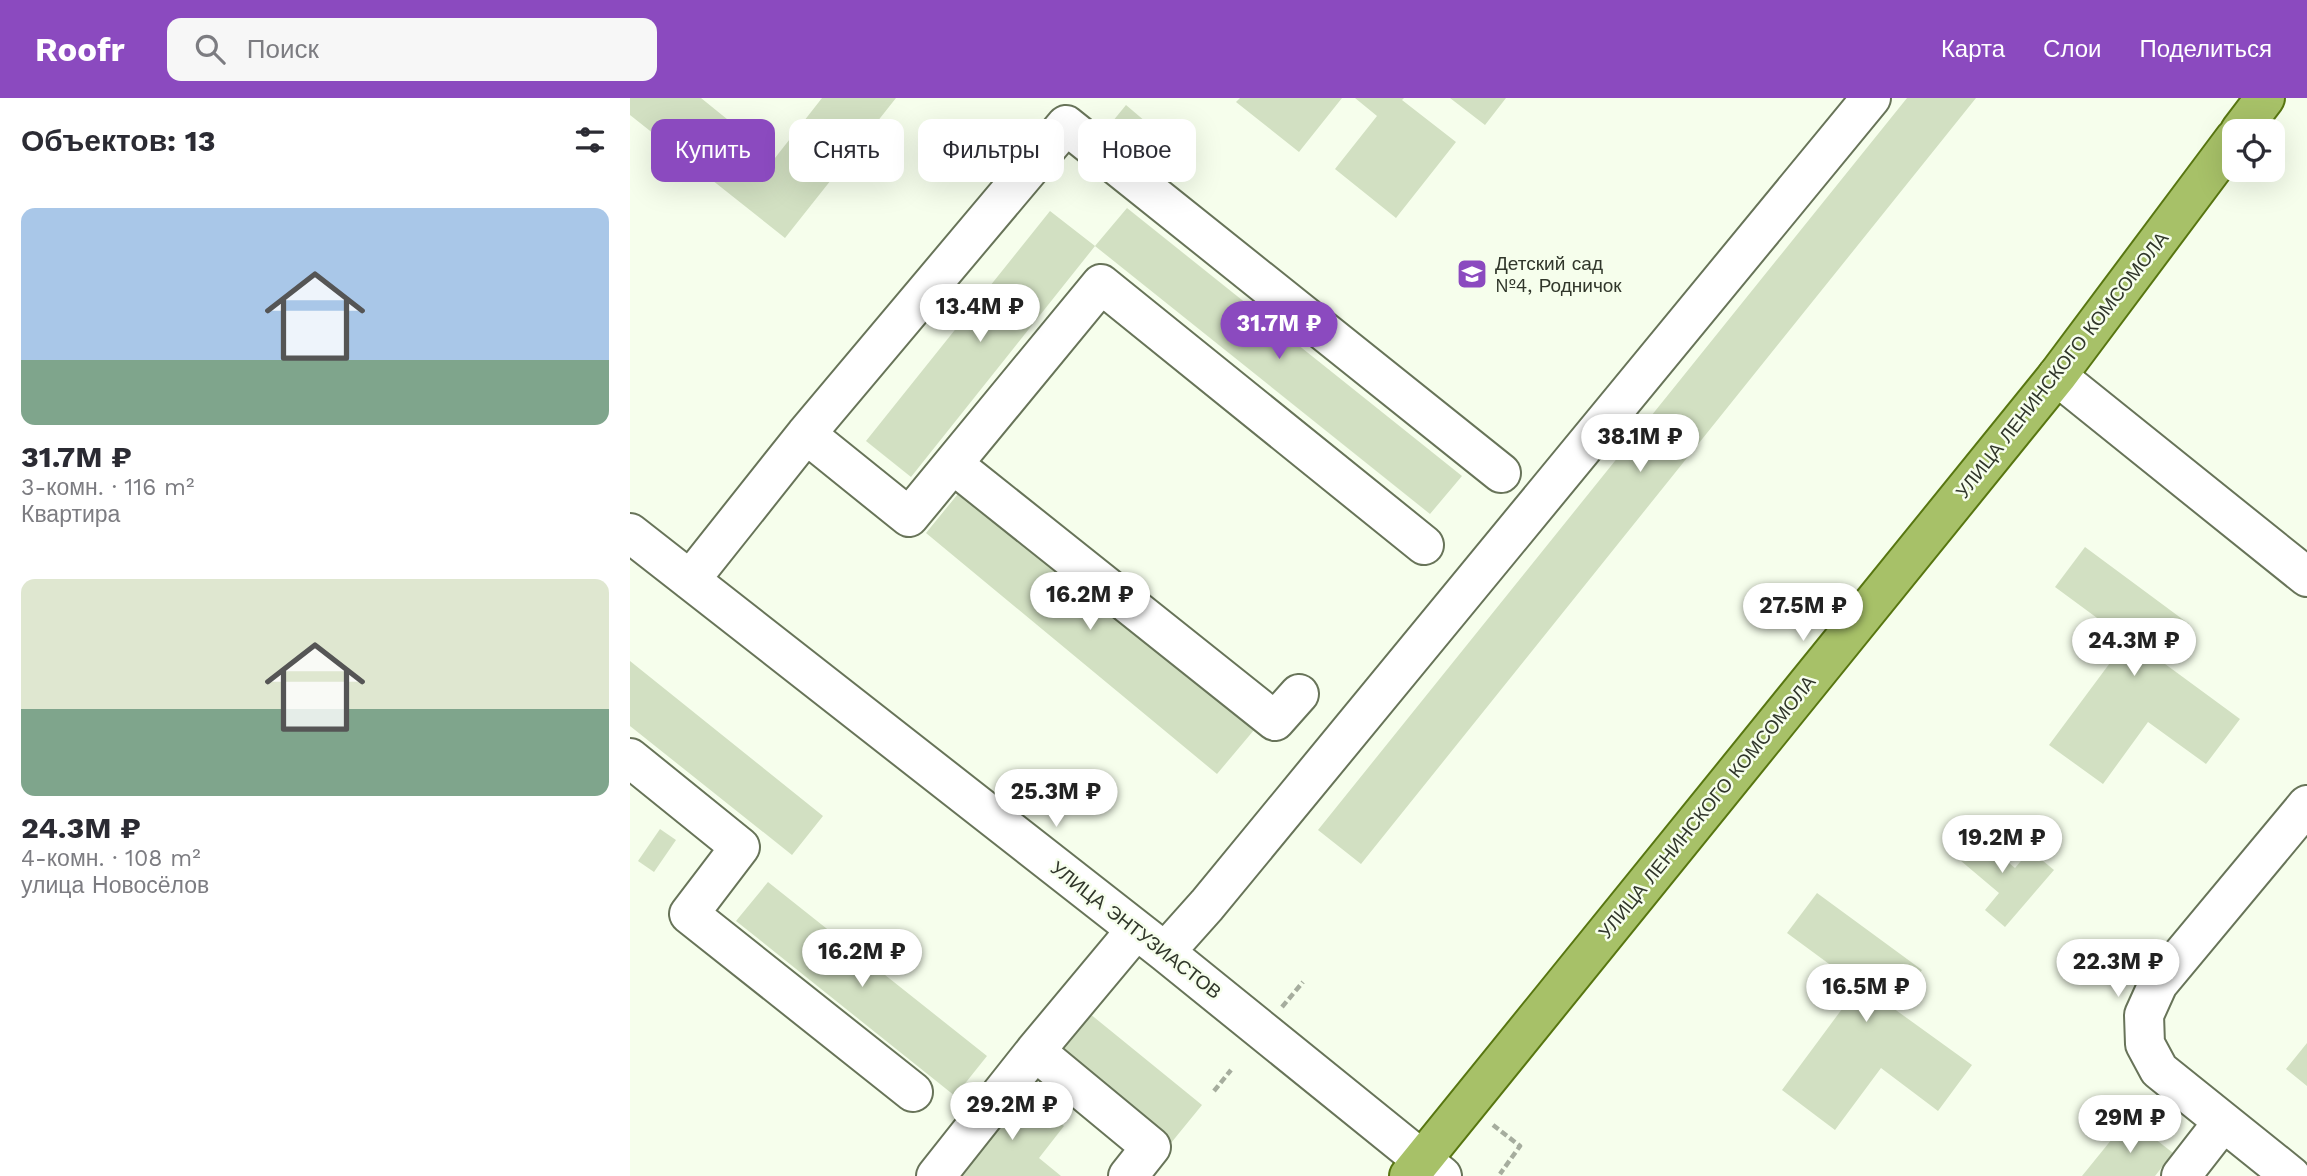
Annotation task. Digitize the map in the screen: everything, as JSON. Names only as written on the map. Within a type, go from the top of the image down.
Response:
[{"type":"main road","points":[[2249,119],[2265,98]]},
{"type":"main road","name":"УЛИЦА ЛЕНИНСКОГО КОМСОМОЛА","points":[[1424,1171],[2057,376],[2222,155]]},
{"type":"street","points":[[936,1176],[1035,1051],[1151,941],[1207,905],[1871,98]]},
{"type":"street","points":[[690,580],[806,434],[1066,125],[1501,473]]},
{"type":"street","points":[[806,434],[909,517],[1101,284],[1424,545]]},
{"type":"street","points":[[2057,376],[2307,577]]},
{"type":"street","points":[[954,465],[1275,721],[1299,694]]},
{"type":"street","name":"УЛИЦА ЭНТУЗИАСТОВ","points":[[630,533],[1151,941],[1424,1171]]},
{"type":"street","points":[[630,758],[740,847],[689,914],[913,1092]]},
{"type":"street","points":[[2291,1176],[2159,1070],[2145,1044],[2144,1015],[2158,984],[2307,806]]},
{"type":"street","points":[[1035,1051],[1151,1147],[1128,1176]]},
{"type":"street","points":[[2180,1176],[2222,1122]]},
{"type":"path","points":[[1280,1010],[1303,982]]},
{"type":"path","points":[[1214,1091],[1231,1070]]},
{"type":"path","points":[[1487,1121],[1520,1146],[1500,1174]]},
{"type":"building","points":[[630,98],[701,98],[727,119],[651,119],[651,132],[630,115]]},
{"type":"building","points":[[822,98],[896,98],[879,119],[806,119]]},
{"type":"building","points":[[1240,98],[1342,98],[1299,152],[1236,102]]},
{"type":"building","points":[[1355,98],[1404,98],[1402,100],[1456,142],[1396,218],[1335,169],[1377,116]]},
{"type":"building","points":[[1450,98],[1506,98],[1485,125]]},
{"type":"building","points":[[1907,98],[1976,98],[1361,864],[1318,830]]},
{"type":"building","points":[[1126,105],[1142,119],[1115,119]]},
{"type":"building","points":[[789,140],[789,182],[829,182],[785,238],[714,182],[775,182],[775,158]]},
{"type":"building","points":[[1127,208],[1462,476],[1430,514],[1095,246]]},
{"type":"building","points":[[1050,211],[1095,246],[911,477],[866,441]]},
{"type":"building","points":[[962,489],[1254,730],[1217,774],[926,533]]},
{"type":"building","points":[[2085,547],[2189,624],[2161,661],[2240,719],[2206,764],[2148,722],[2103,784],[2049,745],[2127,640],[2055,587]]},
{"type":"building","points":[[630,661],[823,816],[792,855],[630,726]]},
{"type":"building","points":[[1967,828],[2015,868],[2030,850],[2054,870],[2005,927],[1985,910],[1999,893],[1948,850]]},
{"type":"building","points":[[660,829],[676,840],[654,872],[638,861]]},
{"type":"building","points":[[768,882],[987,1056],[955,1096],[736,921]]},
{"type":"building","points":[[1817,893],[1922,970],[1893,1008],[1972,1065],[1938,1111],[1881,1068],[1835,1130],[1782,1090],[1859,986],[1787,933]]},
{"type":"building","points":[[1084,1009],[1202,1105],[1171,1143],[1053,1047]]},
{"type":"building","points":[[2307,1043],[2307,1086],[2286,1069]]},
{"type":"building","points":[[1017,1088],[1064,1126],[1039,1158],[1061,1176],[946,1176]]},
{"type":"building","points":[[2129,1118],[2173,1153],[2155,1176],[2082,1176]]},
{"type":"place","name":"Детский сад №4, Родничок","points":[[1472,274]]}]
